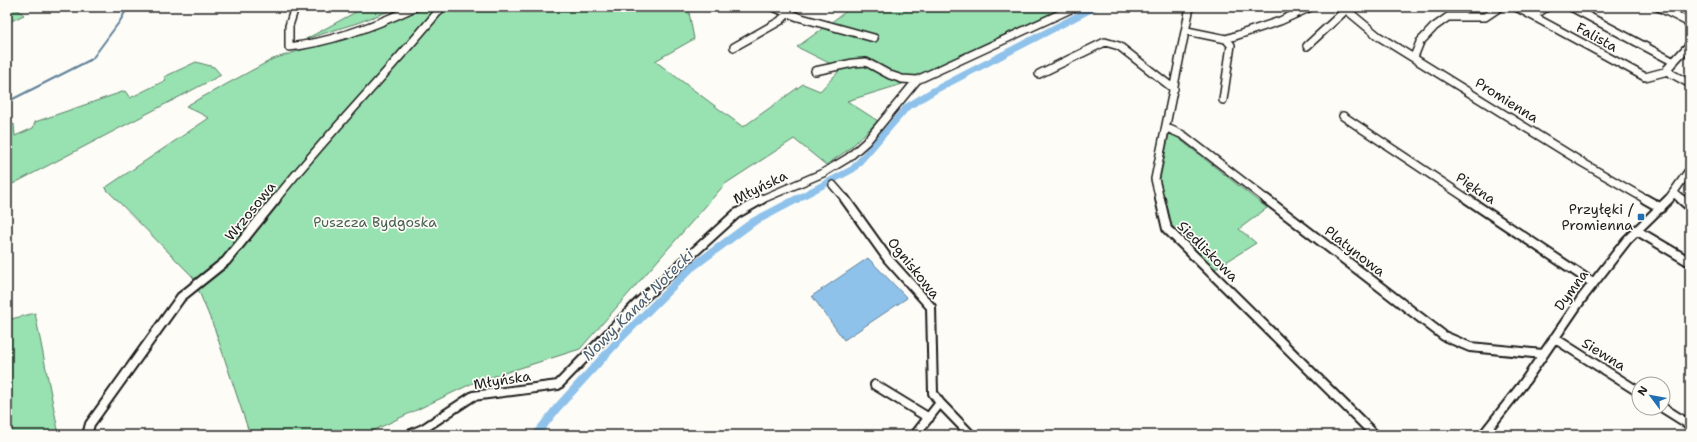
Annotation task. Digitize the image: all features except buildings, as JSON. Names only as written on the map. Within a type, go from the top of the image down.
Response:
[{"type":"street","points":[[295,7],[289,26],[289,47],[300,46],[348,33],[403,13],[415,7]]},
{"type":"street","name":"Wrzosowa","points":[[87,435],[90,424],[180,297],[226,261],[297,172],[410,46],[442,7]]},
{"type":"street","points":[[773,7],[788,15],[807,21],[859,32],[874,38]]},
{"type":"street","points":[[734,47],[780,21],[788,15],[794,7]]},
{"type":"street","name":"Młyńska","points":[[408,435],[423,429],[473,396],[558,386],[638,303],[736,214],[762,199],[823,173],[848,158],[866,142],[917,80],[1075,7]]},
{"type":"street","name":"Siedliskowa","points":[[1190,7],[1156,179],[1167,229],[1375,435]]},
{"type":"street","points":[[1186,31],[1226,39],[1245,31],[1278,22],[1311,7]]},
{"type":"street","points":[[1414,57],[1420,42],[1434,27],[1448,17],[1485,17],[1500,7]]},
{"type":"street","name":"Falista","points":[[1516,7],[1644,77],[1651,77],[1661,72],[1668,71]]},
{"type":"street","points":[[1534,16],[1547,7]]},
{"type":"street","points":[[1571,7],[1674,62]]},
{"type":"street","points":[[1658,7],[1690,23]]},
{"type":"street","points":[[1307,46],[1346,8]]},
{"type":"street","name":"Promienna","points":[[1346,8],[1378,36],[1583,163],[1661,208]]},
{"type":"street","points":[[1223,100],[1231,45],[1226,39]]},
{"type":"street","points":[[1039,74],[1105,42],[1119,46],[1174,88]]},
{"type":"street","points":[[1690,44],[1668,67],[1668,71],[1690,84]]},
{"type":"street","points":[[815,71],[853,62],[866,62],[890,75],[902,79],[917,80]]},
{"type":"street","name":"Piękna","points":[[1343,116],[1593,283]]},
{"type":"street","name":"Platynowa","points":[[1167,128],[1183,135],[1444,336],[1470,347],[1543,354]]},
{"type":"street","name":"Dymna","points":[[1483,435],[1523,384],[1593,283],[1636,230],[1661,208],[1674,193],[1690,168]]},
{"type":"street","name":"Ogniskowa","points":[[833,185],[850,204],[888,259],[931,307],[933,393],[942,405]]},
{"type":"street","points":[[1674,193],[1690,207]]},
{"type":"street","points":[[1636,230],[1690,262]]},
{"type":"street","name":"Siewna","points":[[1554,338],[1631,387]]},
{"type":"street","points":[[875,386],[929,418]]},
{"type":"street","points":[[915,435],[942,405],[971,435]]},
{"type":"street","points":[[1671,413],[1690,425]]},
{"type":"green space","points":[[7,7],[15,7],[24,15],[7,23]]},
{"type":"green space","points":[[365,7],[400,7],[357,23],[306,39]]},
{"type":"green space","name":"Puszcza Bydgoska","points":[[421,7],[688,7],[694,39],[655,61],[743,127],[803,84],[820,91],[841,69],[797,47],[852,7],[1066,7],[935,74],[847,101],[878,121],[848,150],[826,165],[794,139],[725,184],[580,349],[473,383],[364,435],[250,435],[215,330],[193,277],[105,188],[209,118],[186,106],[273,59],[365,30]]},
{"type":"green space","points":[[196,62],[214,67],[221,75],[7,187],[7,127],[14,124],[15,136],[33,128],[35,122],[125,91],[130,98],[166,80],[164,77]]},
{"type":"green space","points":[[1169,134],[1173,134],[1267,208],[1239,229],[1256,243],[1215,269],[1172,228],[1160,180]]},
{"type":"green space","points":[[35,313],[59,435],[7,435],[7,320]]},
{"type":"water","points":[[868,258],[907,298],[844,340],[812,296]]},
{"type":"waterway","points":[[7,102],[92,59],[120,21],[128,7]]},
{"type":"waterway","name":"Nowy Kanał Notecki","points":[[795,200],[853,169],[907,107],[935,90],[1095,7]]},
{"type":"waterway","name":"Nowy Kanał Notecki","points":[[536,435],[557,408],[619,340],[691,268],[753,222],[797,199]]},
{"type":"place","name":"Przyłęki / Promienna","points":[[1641,217]]}]
